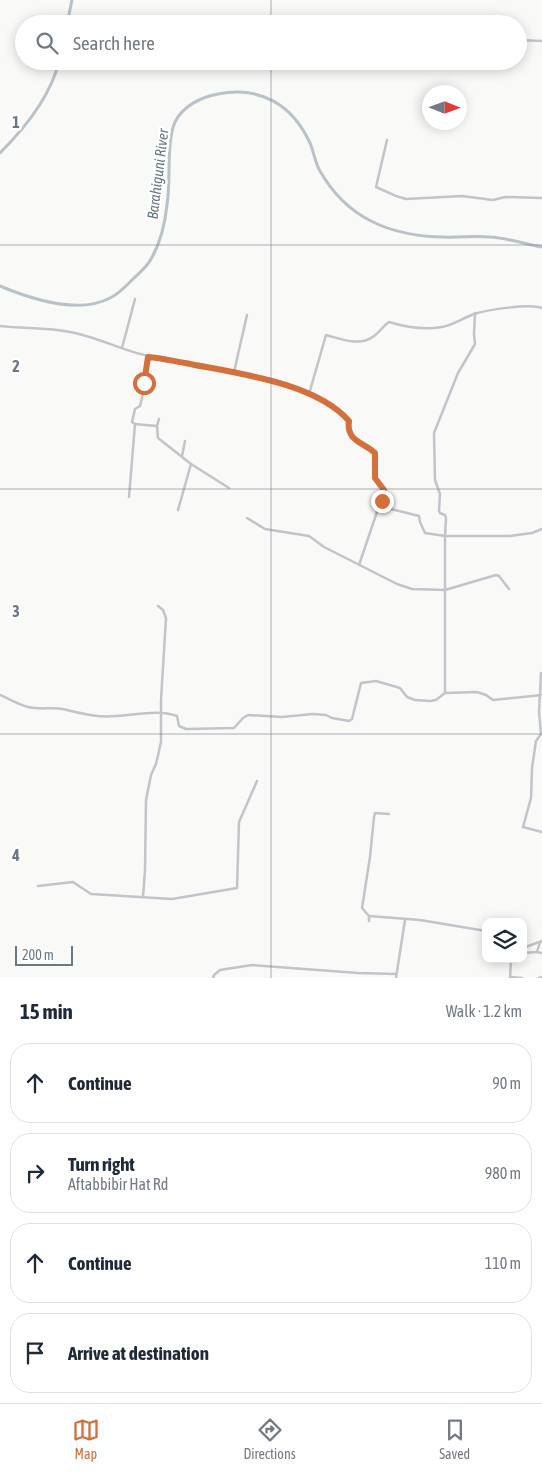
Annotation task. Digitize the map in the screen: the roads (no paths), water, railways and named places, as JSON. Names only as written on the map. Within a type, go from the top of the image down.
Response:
[{"type":"street","points":[[527,40],[542,41]]},
{"type":"street","points":[[387,140],[376,186],[396,196],[412,199],[462,196],[493,200],[505,197],[542,198]]},
{"type":"street","points":[[122,349],[135,299]]},
{"type":"street","points":[[309,394],[326,335],[353,342],[366,340],[374,336],[389,322],[424,328],[440,327],[476,314],[529,306],[542,308]]},
{"type":"street","points":[[445,693],[446,518],[445,515],[439,512],[440,491],[435,480],[434,432],[458,373],[475,344],[476,314]]},
{"type":"street","points":[[234,372],[248,315]]},
{"type":"street","points":[[0,326],[70,332],[102,340],[122,349],[148,357],[164,358],[234,372],[309,394],[325,402],[348,419],[348,430],[355,440],[375,453],[376,479],[384,490],[382,501],[377,506],[377,512],[359,565]]},
{"type":"street","points":[[129,497],[134,424],[132,422],[135,409],[140,406],[143,394],[148,357]]},
{"type":"street","points":[[159,419],[157,426],[158,438],[191,464],[229,488]]},
{"type":"street","points":[[134,424],[157,426]]},
{"type":"street","points":[[182,456],[185,441]]},
{"type":"street","points":[[178,510],[191,464]]},
{"type":"street","points":[[377,506],[419,516],[425,532],[445,536],[510,536],[532,533],[542,529]]},
{"type":"street","points":[[247,518],[265,529],[309,536],[324,547],[407,588],[445,590],[496,575],[499,576],[509,589]]},
{"type":"street","points":[[143,897],[146,800],[151,775],[160,751],[166,618],[163,610],[158,606]]},
{"type":"street","points":[[541,673],[540,734],[536,741],[532,768],[531,798],[523,827],[542,832]]},
{"type":"street","points":[[0,695],[29,708],[62,709],[100,716],[143,713],[176,715],[179,726],[186,729],[234,728],[248,715],[282,717],[313,714],[349,721],[352,719],[356,707],[362,682],[376,682],[400,688],[407,697],[415,700],[436,700],[445,693],[477,692],[493,700],[541,696]]},
{"type":"street","points":[[38,886],[73,882],[91,894],[172,899],[237,888],[239,822],[257,781]]},
{"type":"street","points":[[369,921],[369,916],[362,908],[374,817],[375,813],[389,814]]},
{"type":"street","points":[[369,916],[457,925],[482,930]]},
{"type":"street","points":[[396,978],[404,920]]},
{"type":"street","points":[[527,946],[541,941]]},
{"type":"street","points":[[537,952],[541,941]]},
{"type":"street","points":[[527,953],[541,953]]},
{"type":"street","points":[[511,963],[510,978],[522,978]]},
{"type":"street","points":[[213,978],[220,970],[252,965],[396,974]]},
{"type":"waterway","name":"Barahiguni River","points":[[69,15],[72,0]]},
{"type":"waterway","name":"Barahiguni River","points":[[0,153],[36,111],[50,87],[56,70]]},
{"type":"waterway","name":"Barahiguni River","points":[[0,286],[40,300],[69,305],[97,303],[119,292],[147,265],[159,240],[168,196],[172,130],[178,116],[199,100],[212,95],[233,92],[261,96],[284,108],[303,129],[310,143],[318,168],[330,186],[348,206],[363,217],[388,228],[416,235],[435,237],[479,236],[542,247]]}]
